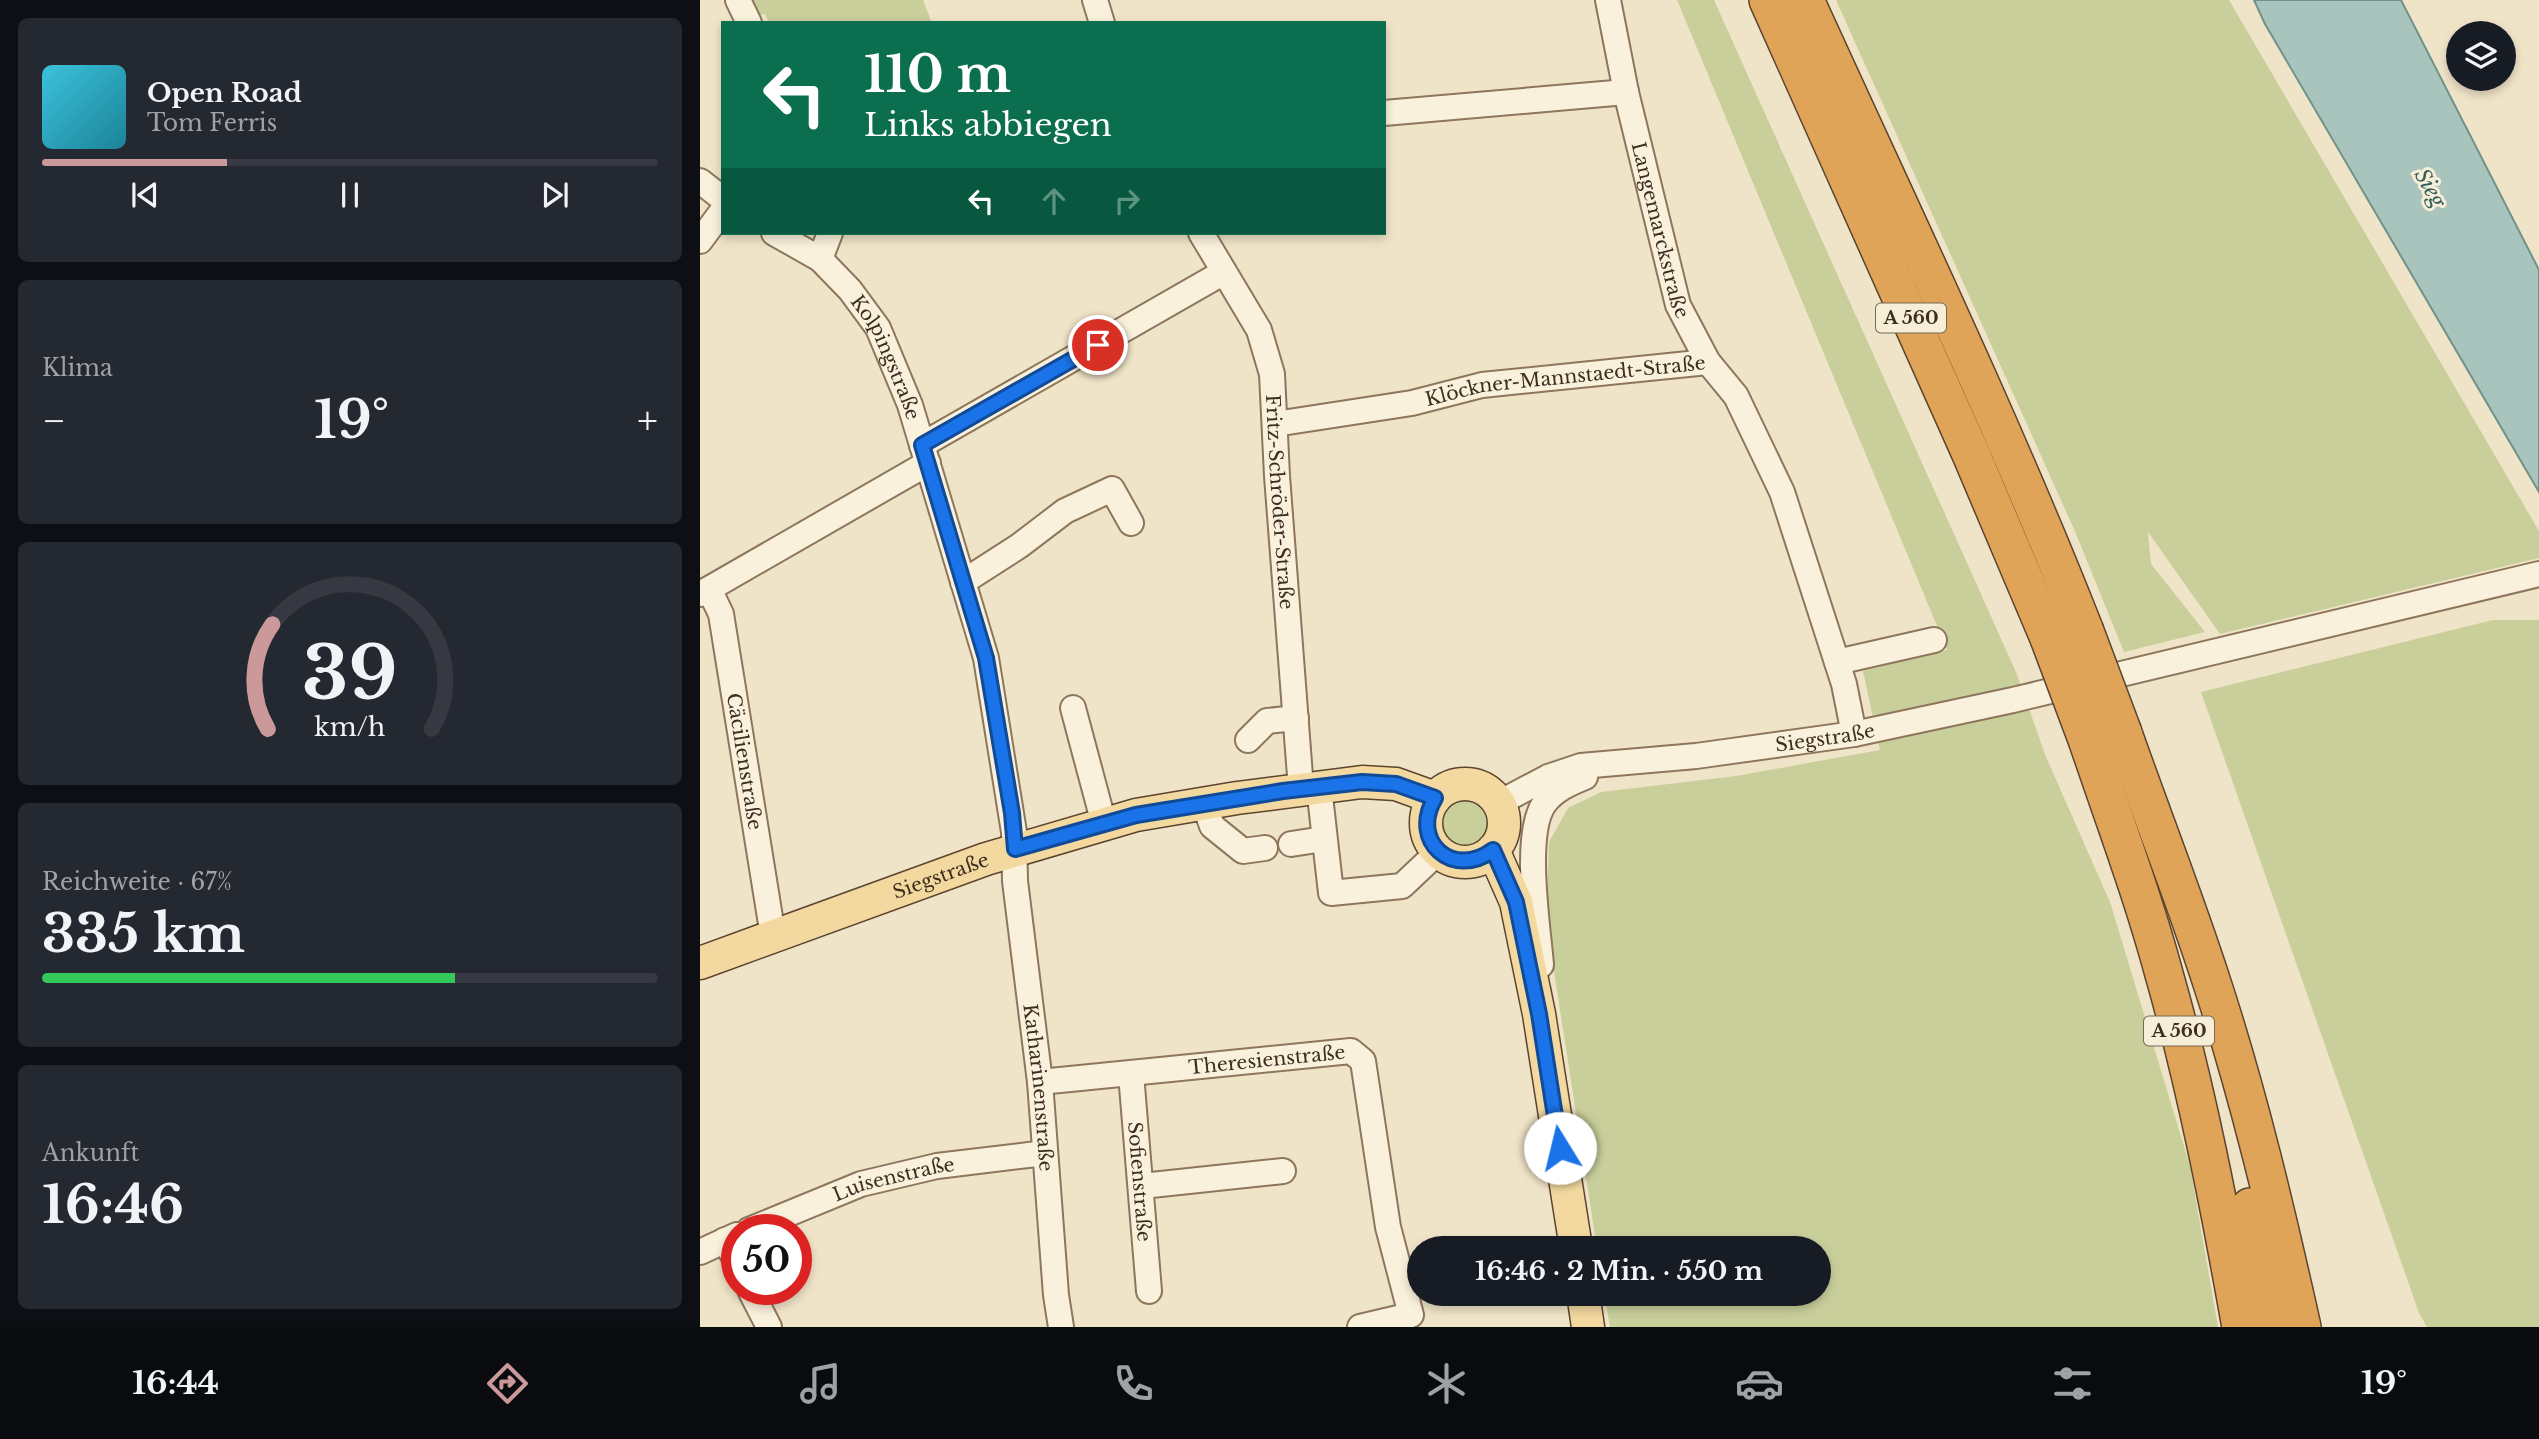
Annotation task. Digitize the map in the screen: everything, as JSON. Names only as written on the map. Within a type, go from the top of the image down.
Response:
[{"type":"highway","name":"A 560","points":[[1768,0],[1971,454],[2049,638],[2106,738],[2165,853],[2217,1053],[2259,1249],[2272,1327]]},
{"type":"highway","name":"A 560","points":[[1805,0],[2015,461],[2084,629],[2106,738],[2188,1062],[2241,1327]]},
{"type":"highway","points":[[2165,853],[2212,981],[2236,1060],[2302,1327]]},
{"type":"main road","name":"Siegstraße","points":[[700,963],[1015,849],[1136,815],[1362,782],[1396,784],[1435,798]]},
{"type":"main road","points":[[1456,784],[1481,786],[1492,793],[1499,803],[1504,815],[1504,828],[1501,840],[1493,850],[1484,857],[1460,862],[1438,851],[1427,831],[1429,808],[1444,790],[1456,784]]},
{"type":"main road","points":[[1493,850],[1516,902],[1539,1014],[1574,1236]]},
{"type":"main road","points":[[1585,1306],[1588,1327]]},
{"type":"street","points":[[738,0],[748,21]]},
{"type":"street","points":[[1095,0],[1101,21]]},
{"type":"street","name":"Langemarckstraße","points":[[1608,0],[1626,92],[1678,305],[1708,362]]},
{"type":"street","points":[[1386,113],[1626,92]]},
{"type":"street","points":[[700,181],[721,197]]},
{"type":"street","points":[[700,241],[721,213]]},
{"type":"street","name":"Kolpingstraße","points":[[777,235],[820,260],[850,290],[878,328],[910,405],[986,658],[1012,813],[1015,849]]},
{"type":"street","points":[[820,260],[829,235]]},
{"type":"street","name":"Fritz-Schröder-Straße","points":[[1202,235],[1259,330],[1272,374],[1277,476],[1296,718],[1310,788],[1324,839],[1331,893],[1402,886],[1438,851]]},
{"type":"street","points":[[705,592],[1224,272]]},
{"type":"street","name":"Klöckner-Mannstaedt-Straße","points":[[1275,424],[1412,403],[1482,385],[1708,362],[1736,396],[1782,492],[1844,684],[1854,734]]},
{"type":"street","points":[[963,582],[1019,546],[1065,511],[1112,489],[1131,523]]},
{"type":"street","name":"Siegstraße","points":[[1499,803],[1548,777],[1581,766],[1696,756],[1854,734],[2013,700],[2539,574]]},
{"type":"street","name":"Cäcilienstraße","points":[[705,592],[722,614],[773,936]]},
{"type":"street","points":[[1837,662],[1934,640]]},
{"type":"street","points":[[1073,708],[1104,824]]},
{"type":"street","points":[[1248,740],[1266,721],[1296,718]]},
{"type":"street","points":[[1539,1014],[1543,988],[1534,879],[1534,842],[1538,818],[1545,804],[1557,791],[1618,764]]},
{"type":"street","points":[[1204,803],[1212,826],[1243,851],[1265,848]]},
{"type":"street","points":[[1292,844],[1324,839]]},
{"type":"street","name":"Katharinenstraße","points":[[1015,849],[1015,881],[1040,1082],[1056,1295],[1061,1327]]},
{"type":"street","name":"Theresienstraße","points":[[1040,1082],[1351,1051],[1363,1061],[1388,1227],[1411,1315],[1360,1327]]},
{"type":"street","name":"Sofienstraße","points":[[1131,1074],[1149,1291]]},
{"type":"street","name":"Luisenstraße","points":[[788,1214],[861,1184],[937,1166],[1045,1153]]},
{"type":"street","points":[[1142,1186],[1283,1171]]},
{"type":"street","points":[[700,1252],[721,1243]]},
{"type":"street","points":[[758,1305],[769,1327]]},
{"type":"green space","points":[[746,0],[923,0],[931,21],[768,21],[765,14],[753,17]]},
{"type":"green space","points":[[1677,0],[1714,0],[2016,672],[2046,757],[2110,902],[2190,1166],[2218,1327],[1610,1327],[1606,1306],[1831,1306],[1831,1236],[1595,1236],[1546,920],[1549,842],[1568,808],[1601,792],[1736,776],[1880,750],[1863,671],[1947,650]]},
{"type":"green space","points":[[1836,0],[2229,0],[2539,531],[2539,558],[2220,634],[2148,532],[2151,564],[2205,632],[2124,652],[2074,529]]},
{"type":"green space","points":[[2493,620],[2539,620],[2539,1327],[2427,1327],[2419,1313],[2201,692]]},
{"type":"green space","points":[[1460,795],[1470,795],[1485,803],[1491,812],[1491,834],[1485,843],[1470,851],[1460,851],[1442,839],[1437,828],[1437,818],[1449,800]]},
{"type":"water","name":"Sieg","points":[[2254,0],[2401,0],[2539,270],[2539,492],[2265,24]]},
{"type":"route","points":[[1098,345],[922,445],[986,658],[1012,813],[1015,849],[1136,815],[1283,791],[1362,782],[1396,784],[1435,798],[1426,820],[1427,831],[1438,851],[1460,862],[1484,857],[1493,850],[1516,902],[1539,1014],[1560,1148]]}]
